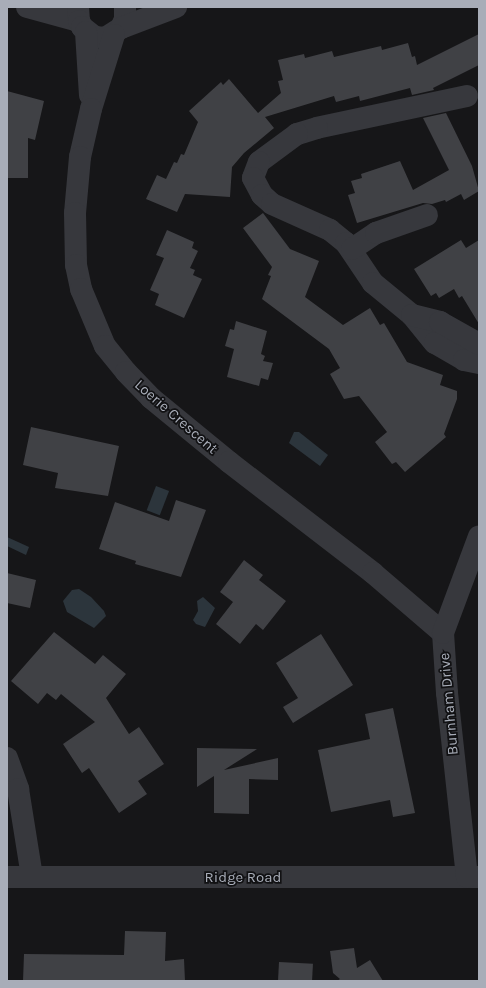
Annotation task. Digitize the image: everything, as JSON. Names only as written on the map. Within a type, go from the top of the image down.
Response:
[{"type":"street","name":"Loerie Crescent","points":[[125,7],[125,20],[118,31],[91,109],[78,173],[75,212],[76,265],[87,306],[105,346],[126,372],[151,398],[229,462],[367,568],[443,633]]},
{"type":"street","points":[[33,8],[81,20],[105,38],[118,31],[176,7]]},
{"type":"street","name":"Loerie Crescent","points":[[81,20],[91,109]]},
{"type":"street","points":[[467,96],[317,128],[297,134],[259,162],[253,178],[262,195],[272,204],[330,230],[352,249],[372,283],[412,315],[435,343],[469,362],[479,364]]},
{"type":"street","points":[[352,249],[376,233],[427,215]]},
{"type":"street","points":[[412,315],[440,322],[473,335],[451,353]]},
{"type":"street","name":"Burnham Drive","points":[[473,877],[447,693],[443,633],[479,536]]},
{"type":"street","points":[[7,758],[18,790],[32,876]]},
{"type":"street","name":"Ridge Road","points":[[7,877],[32,876],[204,879],[473,877]]},
{"type":"shaded area","points":[[294,432],[299,432],[328,455],[320,466],[289,443]]},
{"type":"shaded area","points":[[156,486],[169,491],[160,515],[147,510]]},
{"type":"shaded area","points":[[7,537],[29,547],[26,555],[7,546]]},
{"type":"shaded area","points":[[79,589],[91,597],[104,611],[106,616],[94,628],[67,612],[63,601],[72,590]]},
{"type":"shaded area","points":[[203,597],[215,608],[205,627],[196,624],[193,620],[198,611],[197,601]]},
{"type":"building","points":[[479,34],[479,65],[433,88],[434,90],[412,95],[410,88],[360,101],[359,96],[336,102],[334,96],[265,117],[274,128],[244,153],[232,167],[230,197],[185,194],[177,212],[146,199],[157,175],[166,179],[174,162],[177,163],[181,154],[184,155],[198,122],[189,111],[221,82],[223,85],[229,79],[258,113],[281,93],[278,81],[283,80],[278,60],[304,54],[305,58],[332,51],[334,57],[381,46],[382,50],[408,43],[412,57],[415,56],[417,65]]},
{"type":"building","points":[[7,91],[44,101],[35,140],[28,138],[28,178],[7,178]]},
{"type":"building","points":[[446,113],[472,166],[479,191],[464,200],[461,194],[446,202],[445,200],[432,204],[423,203],[357,223],[348,195],[355,193],[351,181],[362,178],[361,174],[400,161],[413,190],[449,170],[423,118]]},
{"type":"building","points":[[263,213],[290,249],[319,261],[305,297],[343,325],[370,308],[380,325],[384,323],[407,362],[443,375],[440,385],[457,391],[457,399],[444,434],[446,437],[405,472],[396,462],[392,464],[375,442],[387,432],[359,396],[344,399],[330,374],[340,368],[329,349],[262,299],[271,276],[268,275],[272,267],[243,228]]},
{"type":"building","points":[[167,230],[194,242],[192,248],[198,251],[190,268],[195,270],[193,275],[202,279],[184,318],[155,305],[159,294],[150,290],[164,258],[156,255]]},
{"type":"building","points":[[461,240],[466,248],[479,240],[479,324],[462,296],[459,298],[454,289],[439,298],[436,293],[431,296],[414,269]]},
{"type":"building","points":[[236,321],[267,331],[261,354],[265,356],[263,361],[273,363],[268,380],[261,378],[259,386],[227,377],[234,349],[225,346],[230,329],[234,330]]},
{"type":"building","points":[[31,427],[119,446],[108,496],[55,488],[58,473],[23,465]]},
{"type":"building","points":[[176,500],[206,510],[181,577],[135,564],[136,561],[99,549],[115,502],[169,521]]},
{"type":"building","points":[[244,560],[263,575],[259,580],[286,601],[263,630],[256,624],[240,644],[216,624],[233,602],[220,592]]},
{"type":"building","points":[[7,573],[36,580],[30,608],[7,603]]},
{"type":"building","points":[[54,632],[95,664],[103,655],[126,674],[106,698],[129,734],[139,727],[164,764],[138,781],[147,794],[119,813],[89,768],[82,773],[63,744],[95,722],[61,694],[56,700],[47,693],[38,704],[11,681]]},
{"type":"building","points":[[321,634],[353,685],[293,723],[283,707],[298,698],[276,663]]},
{"type":"building","points":[[393,708],[415,813],[393,817],[390,800],[331,812],[318,750],[370,739],[365,714]]},
{"type":"building","points":[[197,748],[257,749],[224,770],[278,758],[278,780],[249,779],[249,814],[214,813],[214,776],[197,787]]},
{"type":"building","points":[[125,931],[166,932],[165,961],[184,959],[185,981],[23,981],[24,954],[124,955]]},
{"type":"building","points":[[354,948],[357,968],[370,960],[383,981],[337,981],[340,979],[333,973],[330,951]]},
{"type":"building","points":[[279,962],[313,964],[312,981],[278,981]]}]
